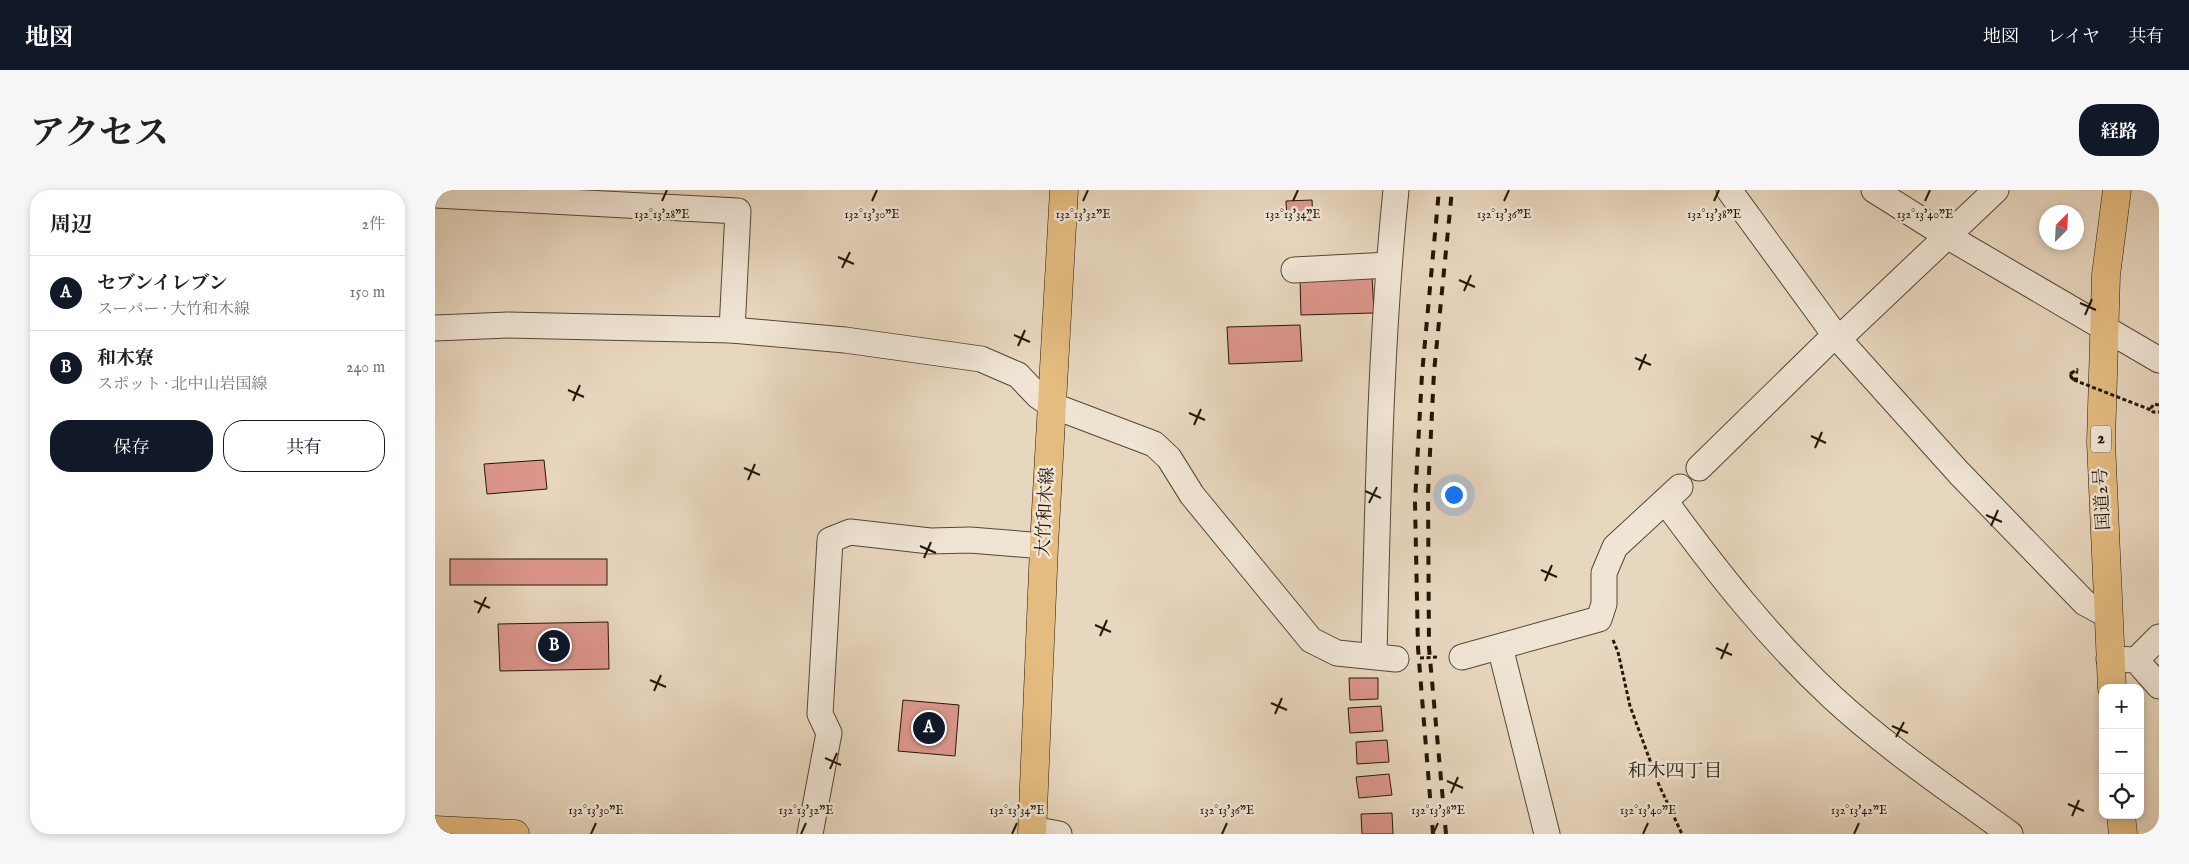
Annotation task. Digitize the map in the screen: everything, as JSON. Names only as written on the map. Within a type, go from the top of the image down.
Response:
[{"type":"main road","name":"大竹和木線","points":[[1032,832],[1051,405],[1064,190]]},
{"type":"main road","name":"国道2号","points":[[2112,684],[2101,442],[2106,275],[2117,190]]},
{"type":"main road","points":[[2121,819],[2123,834]]},
{"type":"main road","points":[[435,830],[515,834]]},
{"type":"street","points":[[435,328],[508,325],[732,330],[845,340],[981,359],[1018,375],[1038,396],[1051,405],[1154,444],[1169,458],[1192,495],[1311,640],[1337,653],[1385,657],[1380,448],[1389,265],[1396,190]]},
{"type":"street","points":[[1729,190],[1835,335],[1959,472],[2085,603],[2109,616]]},
{"type":"street","points":[[1874,190],[1947,236],[2159,360]]},
{"type":"street","points":[[1699,468],[1835,335],[1845,334],[1996,190]]},
{"type":"street","points":[[435,195],[567,195],[738,211],[732,330]]},
{"type":"street","points":[[1294,270],[1389,265]]},
{"type":"street","points":[[1462,657],[1599,619],[1604,604],[1604,573],[1615,548],[1673,494],[1719,574],[1770,635],[1833,698],[1906,757],[2010,834]]},
{"type":"street","points":[[809,834],[829,733],[820,714],[830,540],[850,532],[930,541],[970,540],[1044,546]]},
{"type":"street","points":[[2109,659],[2136,660],[2159,638]]},
{"type":"street","points":[[1500,647],[1547,834]]},
{"type":"street","points":[[2136,660],[2159,686]]},
{"type":"street","points":[[1032,832],[1059,834]]},
{"type":"path","points":[[2072,371],[2070,374],[2075,380],[2151,410],[2155,414],[2159,413]]},
{"type":"path","points":[[2159,405],[2154,404],[2151,408],[2153,412],[2159,413]]},
{"type":"path","points":[[1599,619],[1609,630],[1618,652],[1630,706],[1659,786],[1682,834]]},
{"type":"path","points":[[1385,657],[1462,657]]},
{"type":"building","points":[[1312,200],[1313,220],[1287,221],[1286,201]]},
{"type":"building","points":[[1372,276],[1374,313],[1301,315],[1300,279]]},
{"type":"building","points":[[1300,325],[1302,361],[1229,364],[1227,327]]},
{"type":"building","points":[[544,460],[547,489],[487,494],[484,464]]},
{"type":"building","points":[[450,559],[607,559],[607,585],[450,585]]},
{"type":"building","points":[[608,622],[609,669],[500,671],[498,624]]},
{"type":"building","points":[[1349,678],[1378,678],[1378,699],[1350,700]]},
{"type":"building","points":[[903,700],[959,705],[955,756],[898,751]]},
{"type":"building","points":[[1381,706],[1383,731],[1350,733],[1348,708]]},
{"type":"building","points":[[1387,740],[1389,762],[1357,764],[1356,742]]},
{"type":"building","points":[[1389,774],[1392,795],[1359,798],[1356,777]]},
{"type":"building","points":[[1392,813],[1393,834],[1362,834],[1361,814]]},
{"type":"railway","points":[[1433,834],[1418,648],[1415,502],[1422,374],[1439,190]]},
{"type":"railway","points":[[1446,834],[1429,648],[1428,493],[1434,372],[1452,190]]},
{"type":"place","name":"和木寮","points":[[554,646]]},
{"type":"place","name":"セブンイレブン","points":[[929,728]]},
{"type":"district","name":"和木四丁目","points":[[1675,772]]}]
